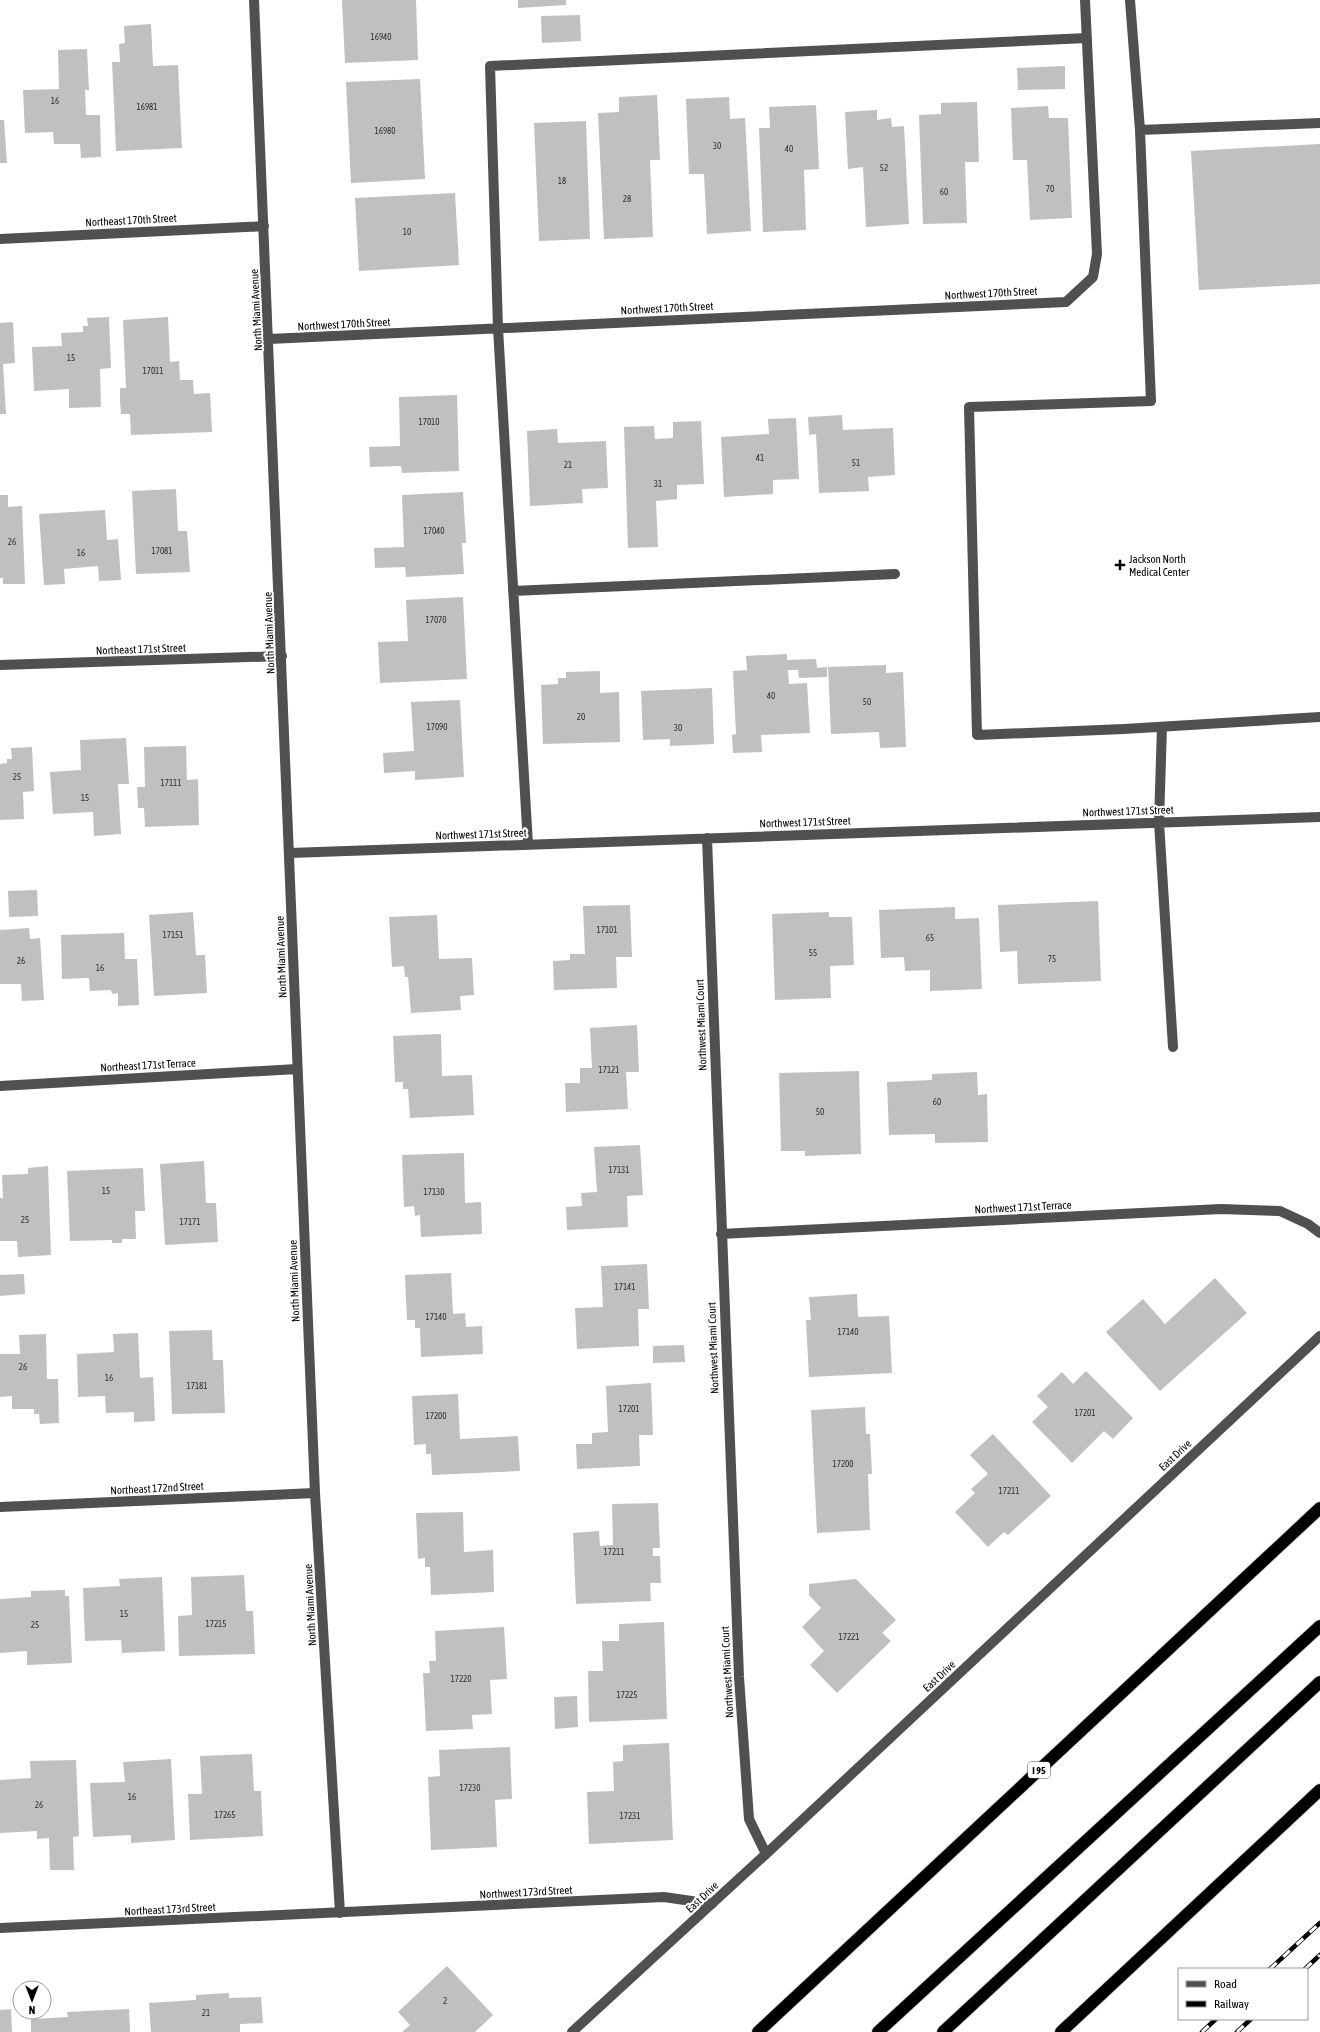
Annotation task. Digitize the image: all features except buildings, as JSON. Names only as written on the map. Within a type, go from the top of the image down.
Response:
[{"type":"highway","name":"I 95","points":[[758,2032],[1320,1508]]},
{"type":"highway","points":[[878,2032],[1320,1626]]},
{"type":"highway","points":[[943,2032],[1320,1682]]},
{"type":"highway","points":[[1061,2032],[1320,1790]]},
{"type":"street","name":"North Miami Avenue","points":[[254,0],[315,1493],[340,1913]]},
{"type":"street","points":[[528,845],[498,328],[490,66],[1087,38],[1085,0]]},
{"type":"street","points":[[1130,0],[1140,130],[1151,401],[969,407],[977,735],[1162,727],[1320,717]]},
{"type":"street","name":"Northwest 170th Street","points":[[269,339],[1066,302],[1093,278],[1097,254],[1087,38]]},
{"type":"street","points":[[1140,130],[1320,123]]},
{"type":"street","name":"Northeast 170th Street","points":[[0,239],[264,226]]},
{"type":"street","points":[[513,591],[895,574]]},
{"type":"street","name":"Northeast 171st Street","points":[[0,665],[282,656]]},
{"type":"street","points":[[1162,727],[1159,822],[1173,1047]]},
{"type":"street","name":"Northwest 171st Street","points":[[290,853],[1320,816]]},
{"type":"street","name":"Northwest Miami Court","points":[[707,838],[721,1234],[740,1685],[749,1819],[766,1854]]},
{"type":"street","name":"Northeast 171st Terrace","points":[[0,1086],[297,1069]]},
{"type":"street","name":"Northwest 171st Terrace","points":[[721,1234],[1221,1208],[1280,1211],[1308,1224],[1320,1233]]},
{"type":"street","name":"East Drive","points":[[572,2032],[766,1854],[1320,1336]]},
{"type":"street","name":"Northeast 172nd Street","points":[[0,1507],[315,1493]]},
{"type":"street","name":"Northwest 173rd Street","points":[[340,1913],[664,1897],[712,1904]]},
{"type":"street","name":"Northeast 173rd Street","points":[[0,1928],[340,1913]]},
{"type":"railway","points":[[1271,1968],[1320,1923]]},
{"type":"railway","points":[[1306,1968],[1320,1955]]},
{"type":"railway","points":[[1202,2032],[1215,2020]]},
{"type":"railway","points":[[1237,2032],[1250,2020]]},
{"type":"place","name":"Jackson North Medical Center","points":[[1120,565]]}]
